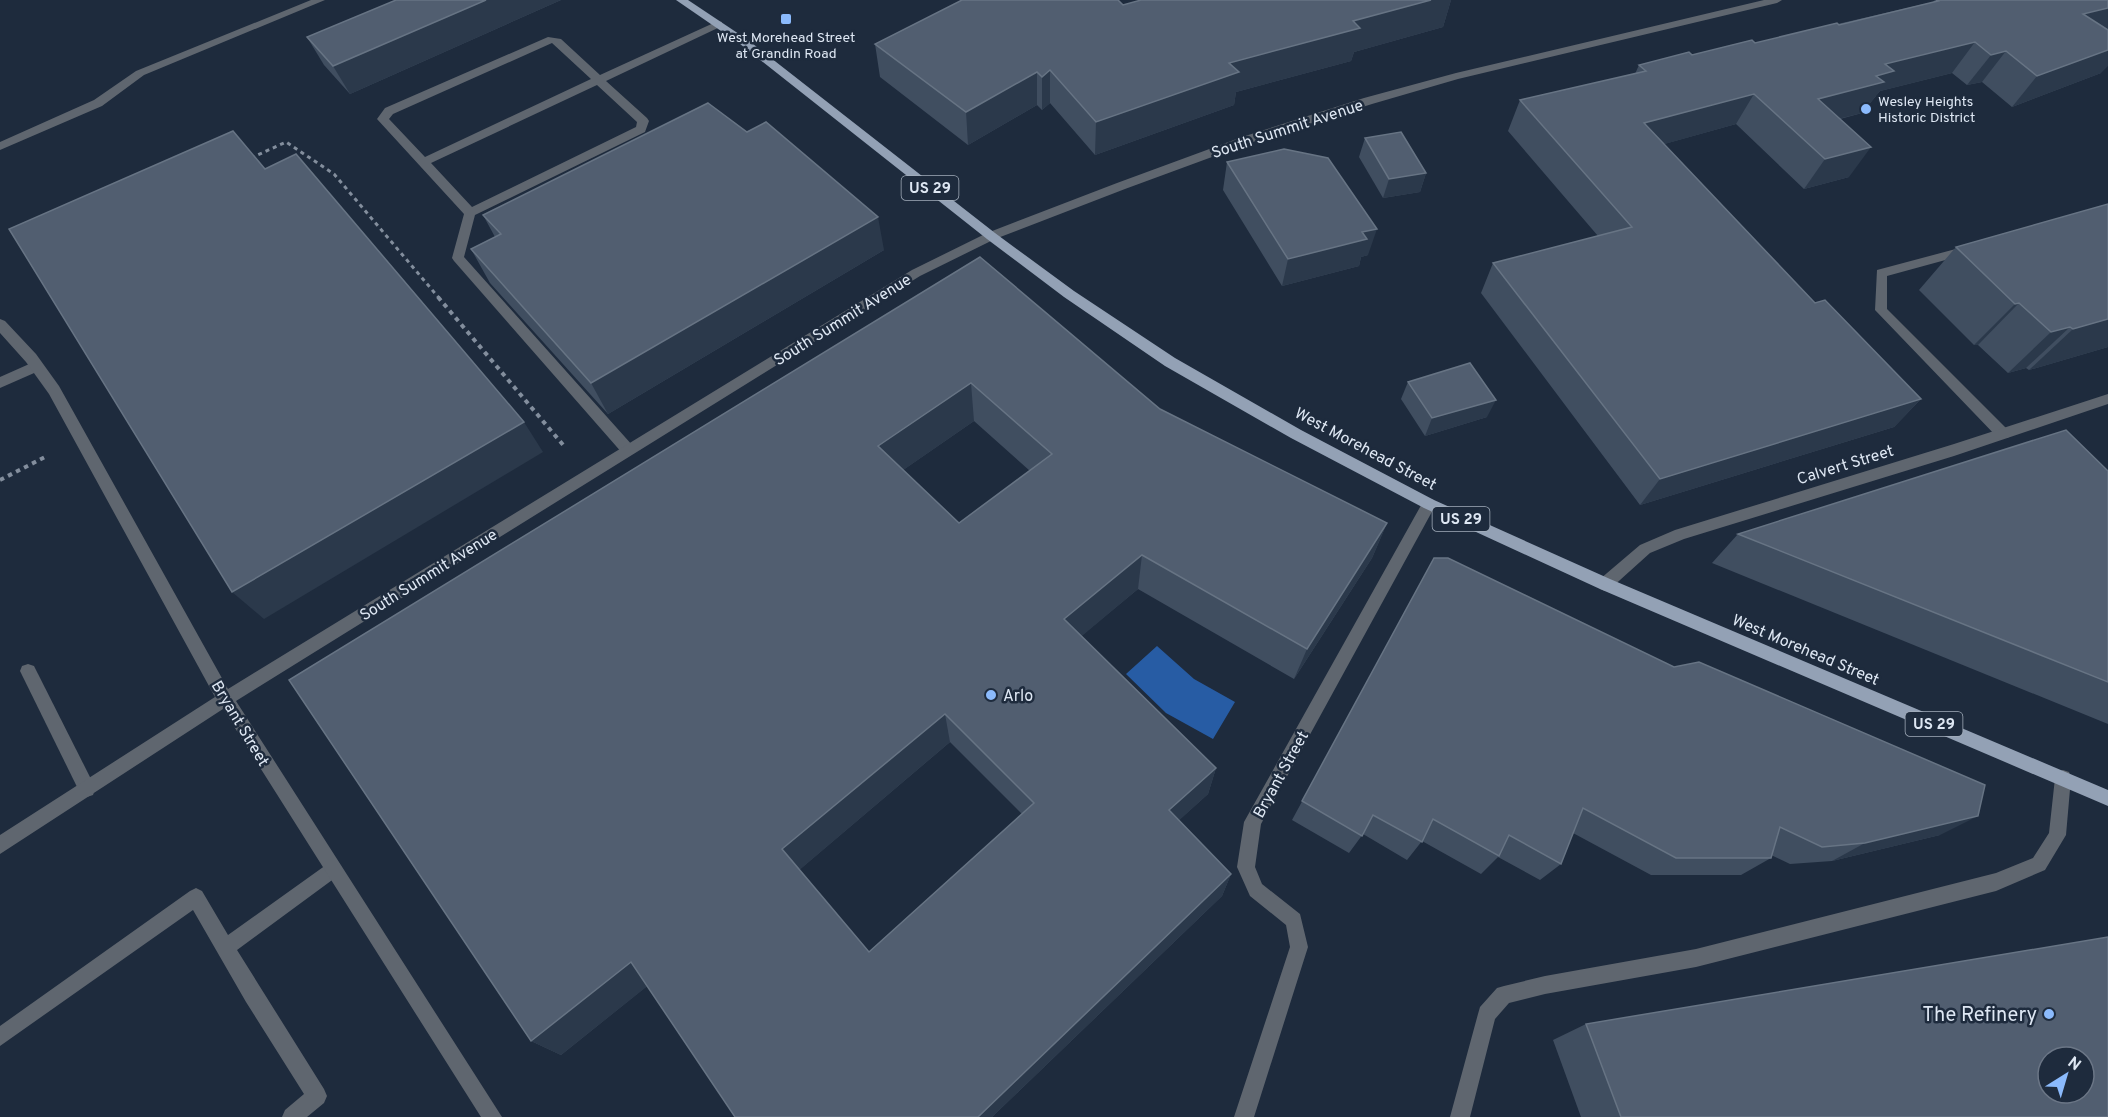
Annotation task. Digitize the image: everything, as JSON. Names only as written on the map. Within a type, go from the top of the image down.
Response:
[{"type":"main road","name":"West Morehead Street","points":[[681,0],[718,24],[1069,294],[1170,362],[1296,434],[1429,504],[1605,584],[2108,798]]},
{"type":"street","points":[[0,146],[98,103],[140,73],[320,0]]},
{"type":"street","name":"South Summit Avenue","points":[[0,845],[225,699],[916,273],[991,236],[1246,140],[1368,101],[1468,73],[1777,0]]},
{"type":"street","points":[[423,162],[718,24]]},
{"type":"street","points":[[470,213],[383,119],[389,111],[552,39],[557,41],[643,121],[641,129],[470,213],[458,258],[628,450]]},
{"type":"street","points":[[1984,245],[1881,273],[1881,310],[2003,434]]},
{"type":"street","name":"Bryant Street","points":[[0,324],[54,390],[225,699],[492,1117]]},
{"type":"street","points":[[0,383],[36,366]]},
{"type":"street","name":"Calvert Street","points":[[1605,584],[1645,549],[1680,534],[2108,399]]},
{"type":"street","name":"Bryant Street","points":[[1244,1117],[1299,947],[1294,920],[1256,890],[1246,867],[1253,822],[1429,504]]},
{"type":"street","points":[[28,671],[87,789]]},
{"type":"street","points":[[1460,1117],[1487,1014],[1504,995],[1545,985],[1696,958],[1996,882],[2039,864],[2057,835],[2063,778]]},
{"type":"street","points":[[225,948],[333,870]]},
{"type":"street","points":[[0,1036],[196,897],[316,1096],[292,1117]]},
{"type":"path","points":[[248,160],[286,142],[334,174],[564,446]]},
{"type":"path","points":[[0,480],[45,457]]},
{"type":"water","points":[[1157,646],[1194,679],[1235,702],[1213,739],[1166,713],[1126,674]]},
{"type":"building","points":[[396,0],[486,0],[333,66],[307,37]]},
{"type":"building","points":[[962,0],[1118,0],[1123,5],[1141,0],[1431,0],[1353,21],[1360,28],[1229,63],[1239,72],[1096,122],[1050,70],[1042,77],[1037,72],[966,112],[875,44]]},
{"type":"building","points":[[1936,0],[2108,0],[2108,8],[2083,14],[2108,30],[2108,50],[2037,76],[2006,51],[1991,55],[1975,42],[1885,64],[1894,71],[1876,76],[1884,82],[1818,99],[1871,147],[1825,159],[1754,94],[1644,123],[1815,303],[1825,300],[1921,399],[1660,479],[1493,263],[1632,227],[1520,100],[1646,71],[1639,65],[1689,52],[1692,55],[1752,40],[1755,43],[1938,1]]},
{"type":"building","points":[[708,103],[747,132],[766,122],[878,217],[591,383],[471,249],[501,234],[483,215]]},
{"type":"building","points":[[233,131],[265,169],[296,154],[524,422],[232,592],[9,229]]},
{"type":"building","points":[[1401,132],[1426,173],[1389,179],[1365,138]]},
{"type":"building","points":[[1284,149],[1328,158],[1377,229],[1362,232],[1367,239],[1288,259],[1227,162]]},
{"type":"building","points":[[2108,204],[2108,319],[2073,329],[2070,327],[2051,332],[2019,303],[2015,304],[1956,247]]},
{"type":"building","name":"Arlo","points":[[980,257],[1160,409],[1387,523],[1307,649],[1142,555],[1064,619],[1216,768],[1169,810],[1231,874],[978,1117],[735,1117],[631,962],[531,1041],[289,680]],"holes":[[[971,383],[1052,454],[959,523],[878,446]],[[945,714],[1034,803],[869,952],[782,849]]]},
{"type":"building","points":[[1470,363],[1496,400],[1432,418],[1408,382]]},
{"type":"building","points":[[2066,430],[2108,471],[2108,682],[1738,534]]},
{"type":"building","points":[[1434,558],[1448,558],[1674,667],[1699,662],[1985,785],[1978,816],[1865,843],[1822,847],[1780,827],[1771,858],[1676,858],[1583,808],[1561,864],[1509,835],[1499,856],[1433,819],[1422,842],[1373,815],[1362,836],[1302,801]]},
{"type":"building","points":[[2108,937],[2108,1117],[1621,1117],[1586,1024]]},
{"type":"place","name":"West Morehead Street at Grandin Road","points":[[786,19]]},
{"type":"place","name":"Wesley Heights Historic District","points":[[1866,109]]},
{"type":"place","name":"Arlo","points":[[991,695]]},
{"type":"place","name":"The Refinery","points":[[2049,1014]]}]
